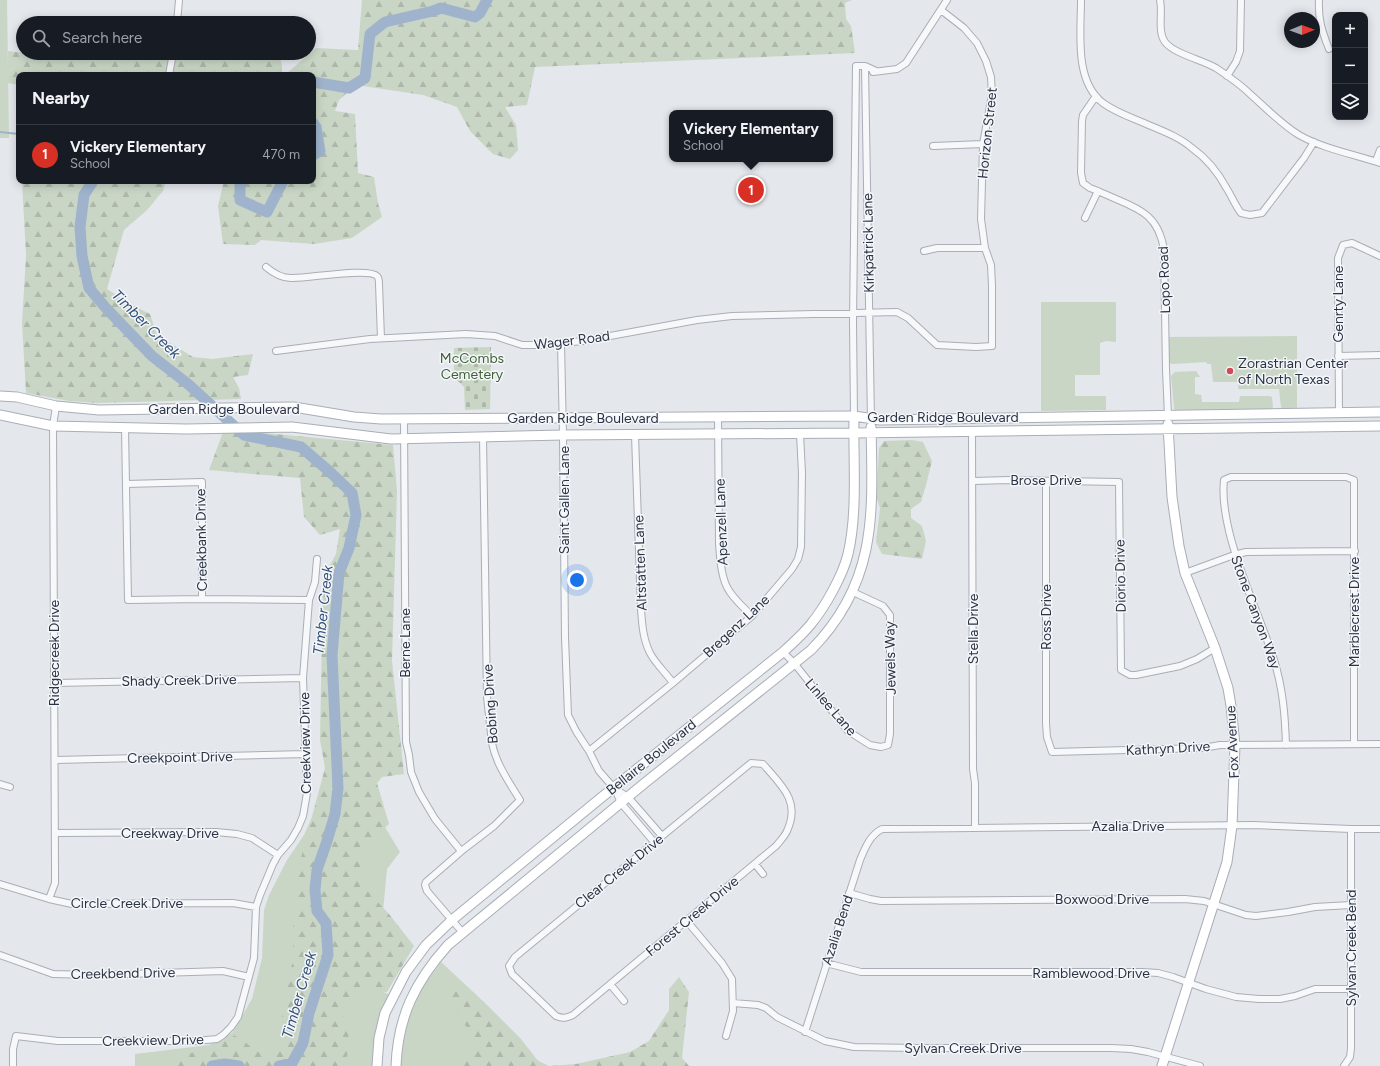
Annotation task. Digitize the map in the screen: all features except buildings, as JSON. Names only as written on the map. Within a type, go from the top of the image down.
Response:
[{"type":"main road","name":"Garden Ridge Boulevard","points":[[0,396],[17,397],[56,406],[99,410],[294,407],[354,417],[381,419],[854,416],[871,420],[1380,412]]},
{"type":"main road","name":"Garden Ridge Boulevard","points":[[0,415],[54,426],[186,429],[292,428],[377,438],[1380,426]]},
{"type":"main road","name":"Bellaire Boulevard","points":[[377,1066],[379,1038],[391,999],[406,972],[421,951],[452,920],[783,652],[802,635],[815,620],[836,584],[846,562],[852,528],[854,416]]},
{"type":"main road","name":"Fox Avenue","points":[[1162,1066],[1227,862],[1232,826],[1235,745],[1231,706],[1226,681],[1215,648],[1185,573],[1174,523],[1168,416]]},
{"type":"main road","points":[[972,432],[974,426],[983,423],[1003,422],[1022,417]]},
{"type":"main road","name":"Bellaire Boulevard","points":[[396,1066],[399,1032],[409,1002],[414,991],[433,962],[448,945],[624,800],[811,650],[832,627],[853,592],[865,558],[871,512],[871,420]]},
{"type":"street","points":[[178,16],[179,0]]},
{"type":"street","points":[[856,74],[866,74],[876,71],[897,69],[906,63],[947,0]]},
{"type":"street","points":[[1081,0],[1082,63],[1085,77],[1096,96],[1103,103],[1115,110],[1177,137],[1191,147],[1203,157],[1219,176],[1240,213],[1250,215],[1262,213],[1304,158],[1314,142]]},
{"type":"street","points":[[1160,0],[1162,34],[1165,42],[1176,51],[1216,68],[1251,94],[1276,118],[1299,135],[1314,142],[1378,162],[1380,150]]},
{"type":"street","points":[[1227,76],[1236,62],[1240,51],[1241,0]]},
{"type":"street","points":[[1319,0],[1318,13],[1320,26],[1329,49]]},
{"type":"street","name":"Horizon Street","points":[[941,10],[964,28],[977,43],[989,68],[991,77],[992,95],[983,144],[981,219],[985,248],[990,265],[992,286],[992,346]]},
{"type":"street","points":[[170,72],[172,60]]},
{"type":"street","name":"Kirkpatrick Lane","points":[[854,416],[856,66],[865,66],[871,420]]},
{"type":"street","points":[[865,66],[876,71]]},
{"type":"street","name":"Lopo Road","points":[[1096,96],[1083,115],[1081,173],[1083,183],[1090,188],[1136,207],[1148,216],[1159,231],[1163,242],[1168,416]]},
{"type":"street","points":[[933,146],[983,144]]},
{"type":"street","points":[[1085,218],[1098,191]]},
{"type":"street","name":"Genrty Lane","points":[[1339,413],[1338,258],[1343,245],[1352,244],[1380,256]]},
{"type":"street","points":[[924,251],[937,248],[985,248]]},
{"type":"street","points":[[266,267],[274,274],[289,278],[362,272],[376,274],[379,277],[381,338]]},
{"type":"street","name":"Wager Road","points":[[276,351],[381,338],[466,334],[495,336],[522,345],[541,345],[583,341],[697,320],[732,316],[897,312],[908,318],[937,345],[976,347],[992,346]]},
{"type":"street","name":"Saint Gallen Lane","points":[[561,343],[565,637],[568,715],[576,732],[589,751],[599,771],[624,800]]},
{"type":"street","points":[[1338,356],[1380,355]]},
{"type":"street","name":"Ridgecreek Drive","points":[[48,899],[55,883],[54,426],[56,406]]},
{"type":"street","name":"Apenzell Lane","points":[[718,417],[720,561],[729,591],[752,616]]},
{"type":"street","name":"Berne Lane","points":[[404,419],[406,742],[411,772],[419,792],[435,819],[461,851]]},
{"type":"street","points":[[125,428],[128,600],[202,598],[309,600]]},
{"type":"street","name":"Stella Drive","points":[[972,432],[973,769],[975,783],[975,827]]},
{"type":"street","name":"Altstatten Lane","points":[[635,434],[641,609],[643,628],[645,640],[650,652],[673,683]]},
{"type":"street","name":"Bregenz Lane","points":[[589,751],[673,683],[752,616],[792,569],[798,559],[801,547],[802,473],[800,434]]},
{"type":"street","name":"Bobing Drive","points":[[463,933],[427,892],[425,885],[428,879],[494,826],[520,800],[493,751],[487,697],[483,437]]},
{"type":"street","name":"Marblecrest Drive","points":[[1224,480],[1231,476],[1339,477],[1354,480],[1354,744]]},
{"type":"street","name":"Brose Drive","points":[[973,482],[1008,480],[1119,482]]},
{"type":"street","name":"Stone Canyon Way","points":[[1224,480],[1224,505],[1234,555],[1274,660],[1283,695],[1286,745]]},
{"type":"street","name":"Ross Drive","points":[[1046,481],[1046,723],[1047,737],[1052,752]]},
{"type":"street","name":"Creekbank Drive","points":[[126,484],[202,482],[202,598]]},
{"type":"street","name":"Diorio Drive","points":[[1119,482],[1121,670],[1130,675],[1136,675],[1173,667],[1197,660],[1215,648]]},
{"type":"street","points":[[1185,573],[1246,552],[1355,551]]},
{"type":"street","name":"Creekview Drive","points":[[13,1066],[13,1049],[16,1036],[58,1041],[195,1041],[217,1039],[223,1036],[238,1017],[254,958],[256,907],[260,894],[278,855],[291,840],[303,816],[307,793],[303,678],[309,600],[315,582],[317,559]]},
{"type":"street","name":"Jewels Way","points":[[853,592],[883,606],[890,615],[890,734],[888,745]]},
{"type":"street","name":"Linlee Lane","points":[[783,652],[794,663],[848,731],[870,745],[881,747],[888,745]]},
{"type":"street","name":"Shady Creek Drive","points":[[54,683],[303,678]]},
{"type":"street","name":"Kathryn Drive","points":[[1052,752],[1203,748],[1220,745],[1380,744]]},
{"type":"street","name":"Creekpoint Drive","points":[[55,760],[306,754]]},
{"type":"street","name":"Clear Creek Drive","points":[[533,994],[512,974],[509,966],[515,957],[744,767],[751,762],[763,764]]},
{"type":"street","name":"Forest Creek Drive","points":[[533,994],[556,1016],[566,1018],[573,1015],[776,846],[787,832],[792,814],[791,803],[789,797],[763,764]]},
{"type":"street","points":[[0,784],[10,787]]},
{"type":"street","points":[[624,800],[662,836]]},
{"type":"street","points":[[624,800],[654,842]]},
{"type":"street","name":"Azalia Drive","points":[[876,832],[882,829],[893,828],[975,827],[1275,826],[1351,830],[1380,829]]},
{"type":"street","name":"Sylvan Creek Bend","points":[[1345,1065],[1350,1057],[1351,1048],[1351,830]]},
{"type":"street","name":"Creekway Drive","points":[[55,833],[216,832],[236,834],[252,838],[278,855]]},
{"type":"street","name":"Azalia Bend","points":[[805,1032],[860,860],[867,844],[876,832]]},
{"type":"street","points":[[755,864],[763,874]]},
{"type":"street","name":"Circle Creek Drive","points":[[0,884],[48,899],[72,904],[233,903],[256,907]]},
{"type":"street","name":"Boxwood Drive","points":[[849,893],[881,901],[1185,899],[1204,901],[1246,915],[1256,916],[1315,907],[1352,905]]},
{"type":"street","points":[[686,920],[722,963],[732,979],[733,1011],[726,1036]]},
{"type":"street","name":"Creekbend Drive","points":[[0,955],[53,974],[96,975],[223,971],[249,977]]},
{"type":"street","name":"Ramblewood Drive","points":[[826,963],[861,972],[1158,973],[1206,989],[1236,996],[1271,1000],[1295,996],[1315,989],[1351,988]]},
{"type":"street","points":[[610,984],[624,1001]]},
{"type":"street","name":"Sylvan Creek Drive","points":[[733,1003],[758,1005],[766,1008],[777,1017],[825,1041],[854,1046],[918,1048],[1131,1049],[1200,1066]]},
{"type":"green space","points":[[0,0],[7,0],[9,138],[0,138]]},
{"type":"green space","points":[[362,0],[852,0],[845,3],[846,19],[851,26],[855,53],[535,67],[527,105],[505,107],[516,125],[518,150],[510,159],[493,154],[470,131],[457,107],[423,95],[356,85],[339,100],[335,111],[355,114],[358,173],[374,177],[382,217],[352,238],[314,244],[261,240],[255,245],[223,244],[218,206],[223,184],[316,184],[316,72],[288,72],[302,60],[316,60],[316,48],[358,50]]},
{"type":"green space","points":[[8,51],[16,52],[16,60],[281,60],[282,66],[282,72],[16,72],[16,84],[8,83]]},
{"type":"green space","points":[[22,184],[165,184],[163,191],[147,210],[124,230],[107,289],[132,305],[150,314],[157,335],[193,357],[212,359],[253,354],[248,375],[233,377],[239,388],[241,399],[97,403],[69,401],[26,393],[22,323],[26,255]]},
{"type":"green space","points":[[1041,302],[1116,302],[1116,342],[1106,341],[1100,343],[1100,375],[1075,375],[1075,396],[1106,396],[1106,410],[1041,411]]},
{"type":"green space","points":[[1297,336],[1297,411],[1284,410],[1281,407],[1279,389],[1238,389],[1239,382],[1213,382],[1211,364],[1207,364],[1206,362],[1169,363],[1168,337]]},
{"type":"green space","name":"McCombs Cemetery","points":[[491,347],[490,409],[465,410],[464,387],[454,377],[454,348]]},
{"type":"green space","points":[[1196,371],[1200,377],[1195,377],[1195,394],[1201,395],[1202,402],[1239,402],[1240,396],[1269,396],[1272,397],[1273,407],[1269,411],[1175,411],[1171,376],[1175,372]]},
{"type":"green space","points":[[223,432],[264,433],[393,445],[397,491],[392,661],[404,774],[382,777],[377,783],[389,824],[365,845],[358,881],[389,914],[414,946],[387,992],[356,991],[343,1016],[349,1046],[343,1066],[167,1066],[175,1060],[233,1035],[242,1039],[255,1051],[270,1054],[279,1049],[284,1036],[282,1019],[286,983],[295,955],[292,940],[298,869],[325,768],[320,740],[323,578],[336,554],[340,529],[320,535],[304,517],[300,478],[209,470]]},
{"type":"green space","points":[[912,440],[923,442],[932,461],[921,502],[911,509],[911,518],[922,526],[926,541],[922,559],[882,554],[876,542],[880,508],[877,499],[879,448],[884,441]]},
{"type":"green space","points":[[321,797],[382,822],[400,852],[387,869],[383,911],[367,984],[390,995],[374,1066],[135,1066],[135,1054],[209,1045],[232,1033],[252,999],[262,958],[264,910],[269,895],[287,860],[304,835]]},
{"type":"green space","points":[[441,962],[521,1039],[542,1066],[400,1066],[406,1023],[410,1010],[420,992]]},
{"type":"green space","points":[[679,977],[689,992],[682,1058],[689,1066],[549,1066],[576,1064],[630,1052],[649,1041],[669,1010],[669,989]]},
{"type":"green space","points":[[461,989],[483,1005],[526,1055],[549,1066],[458,1066],[458,1063],[475,1040],[446,996]]},
{"type":"waterway","name":"Timber Creek","points":[[316,82],[349,88],[365,78],[370,34],[385,22],[441,8],[475,17],[480,13],[487,0]]},
{"type":"waterway","name":"Timber Creek","points":[[316,127],[320,151],[316,153]]},
{"type":"waterway","points":[[0,132],[16,134]]},
{"type":"waterway","name":"Timber Creek","points":[[91,184],[84,195],[80,227],[82,256],[89,288],[105,307],[152,356],[188,384],[244,435],[301,447],[352,493],[356,515],[349,548],[339,573],[332,655],[338,788],[335,814],[317,870],[315,890],[317,911],[326,923],[328,955],[309,1013],[303,1043],[292,1063],[279,1066]]},
{"type":"waterway","name":"Timber Creek","points":[[240,184],[240,200],[267,212],[281,184]]},
{"type":"waterway","name":"Timber Creek","points":[[212,1066],[225,1064],[239,1066]]},
{"type":"place","name":"Vickery Elementary","points":[[751,190]]},
{"type":"place","name":"Zorastrian Center of North Texas","points":[[1230,371]]}]
